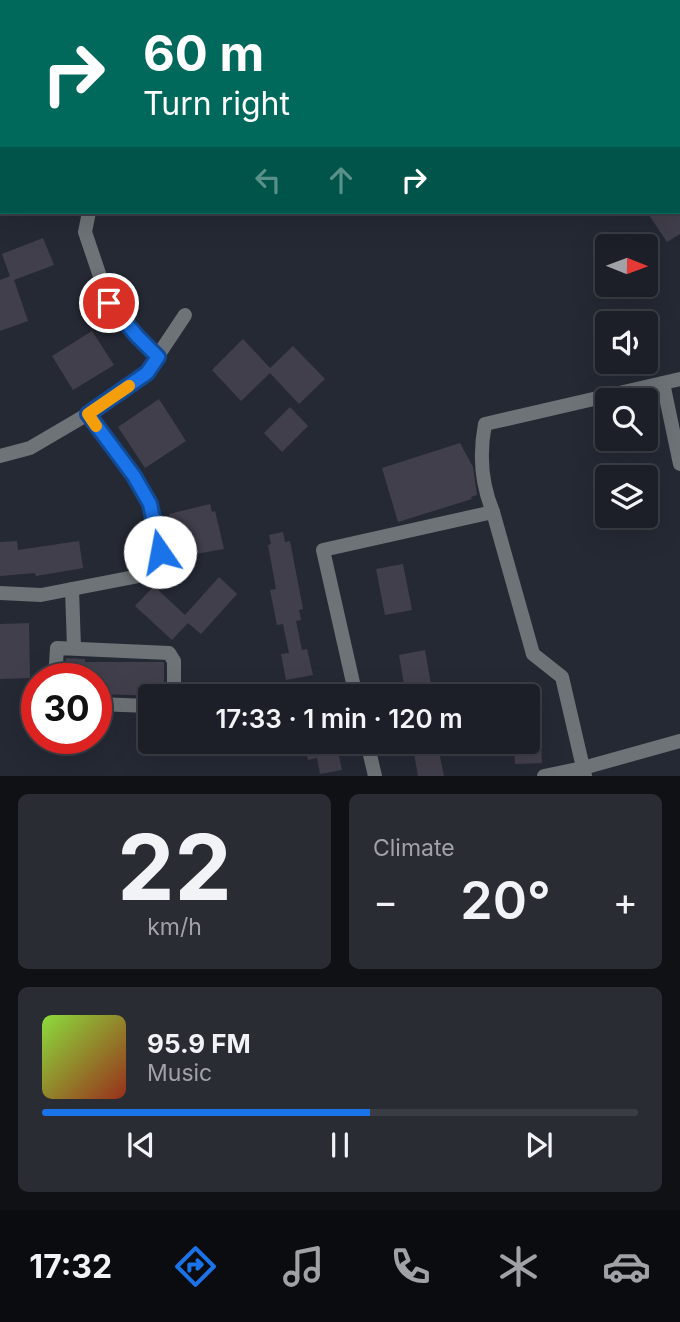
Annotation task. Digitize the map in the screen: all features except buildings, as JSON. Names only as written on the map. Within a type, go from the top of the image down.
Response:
[{"type":"street","points":[[89,214],[85,232],[109,303],[158,357]]},
{"type":"street","points":[[0,456],[30,448],[88,414],[147,373],[185,315]]},
{"type":"street","points":[[584,772],[562,677],[533,654],[494,512],[487,496],[480,450],[485,424],[680,379]]},
{"type":"street","points":[[663,383],[680,464]]},
{"type":"street","points":[[0,593],[41,595],[139,576],[154,566],[160,552],[150,504],[134,476],[88,414]]},
{"type":"street","points":[[353,684],[323,550],[494,512]]},
{"type":"street","points":[[72,589],[74,648]]},
{"type":"street","points":[[56,663],[57,648],[169,653],[174,661],[174,684]]},
{"type":"street","points":[[112,705],[138,706]]},
{"type":"street","points":[[544,776],[584,772],[680,741]]},
{"type":"street","points":[[369,754],[374,776]]},
{"type":"slow traffic","points":[[96,426],[88,414],[129,386]]},
{"type":"route","points":[[109,303],[158,357],[147,373],[88,414],[134,476],[150,504],[160,552]]}]
